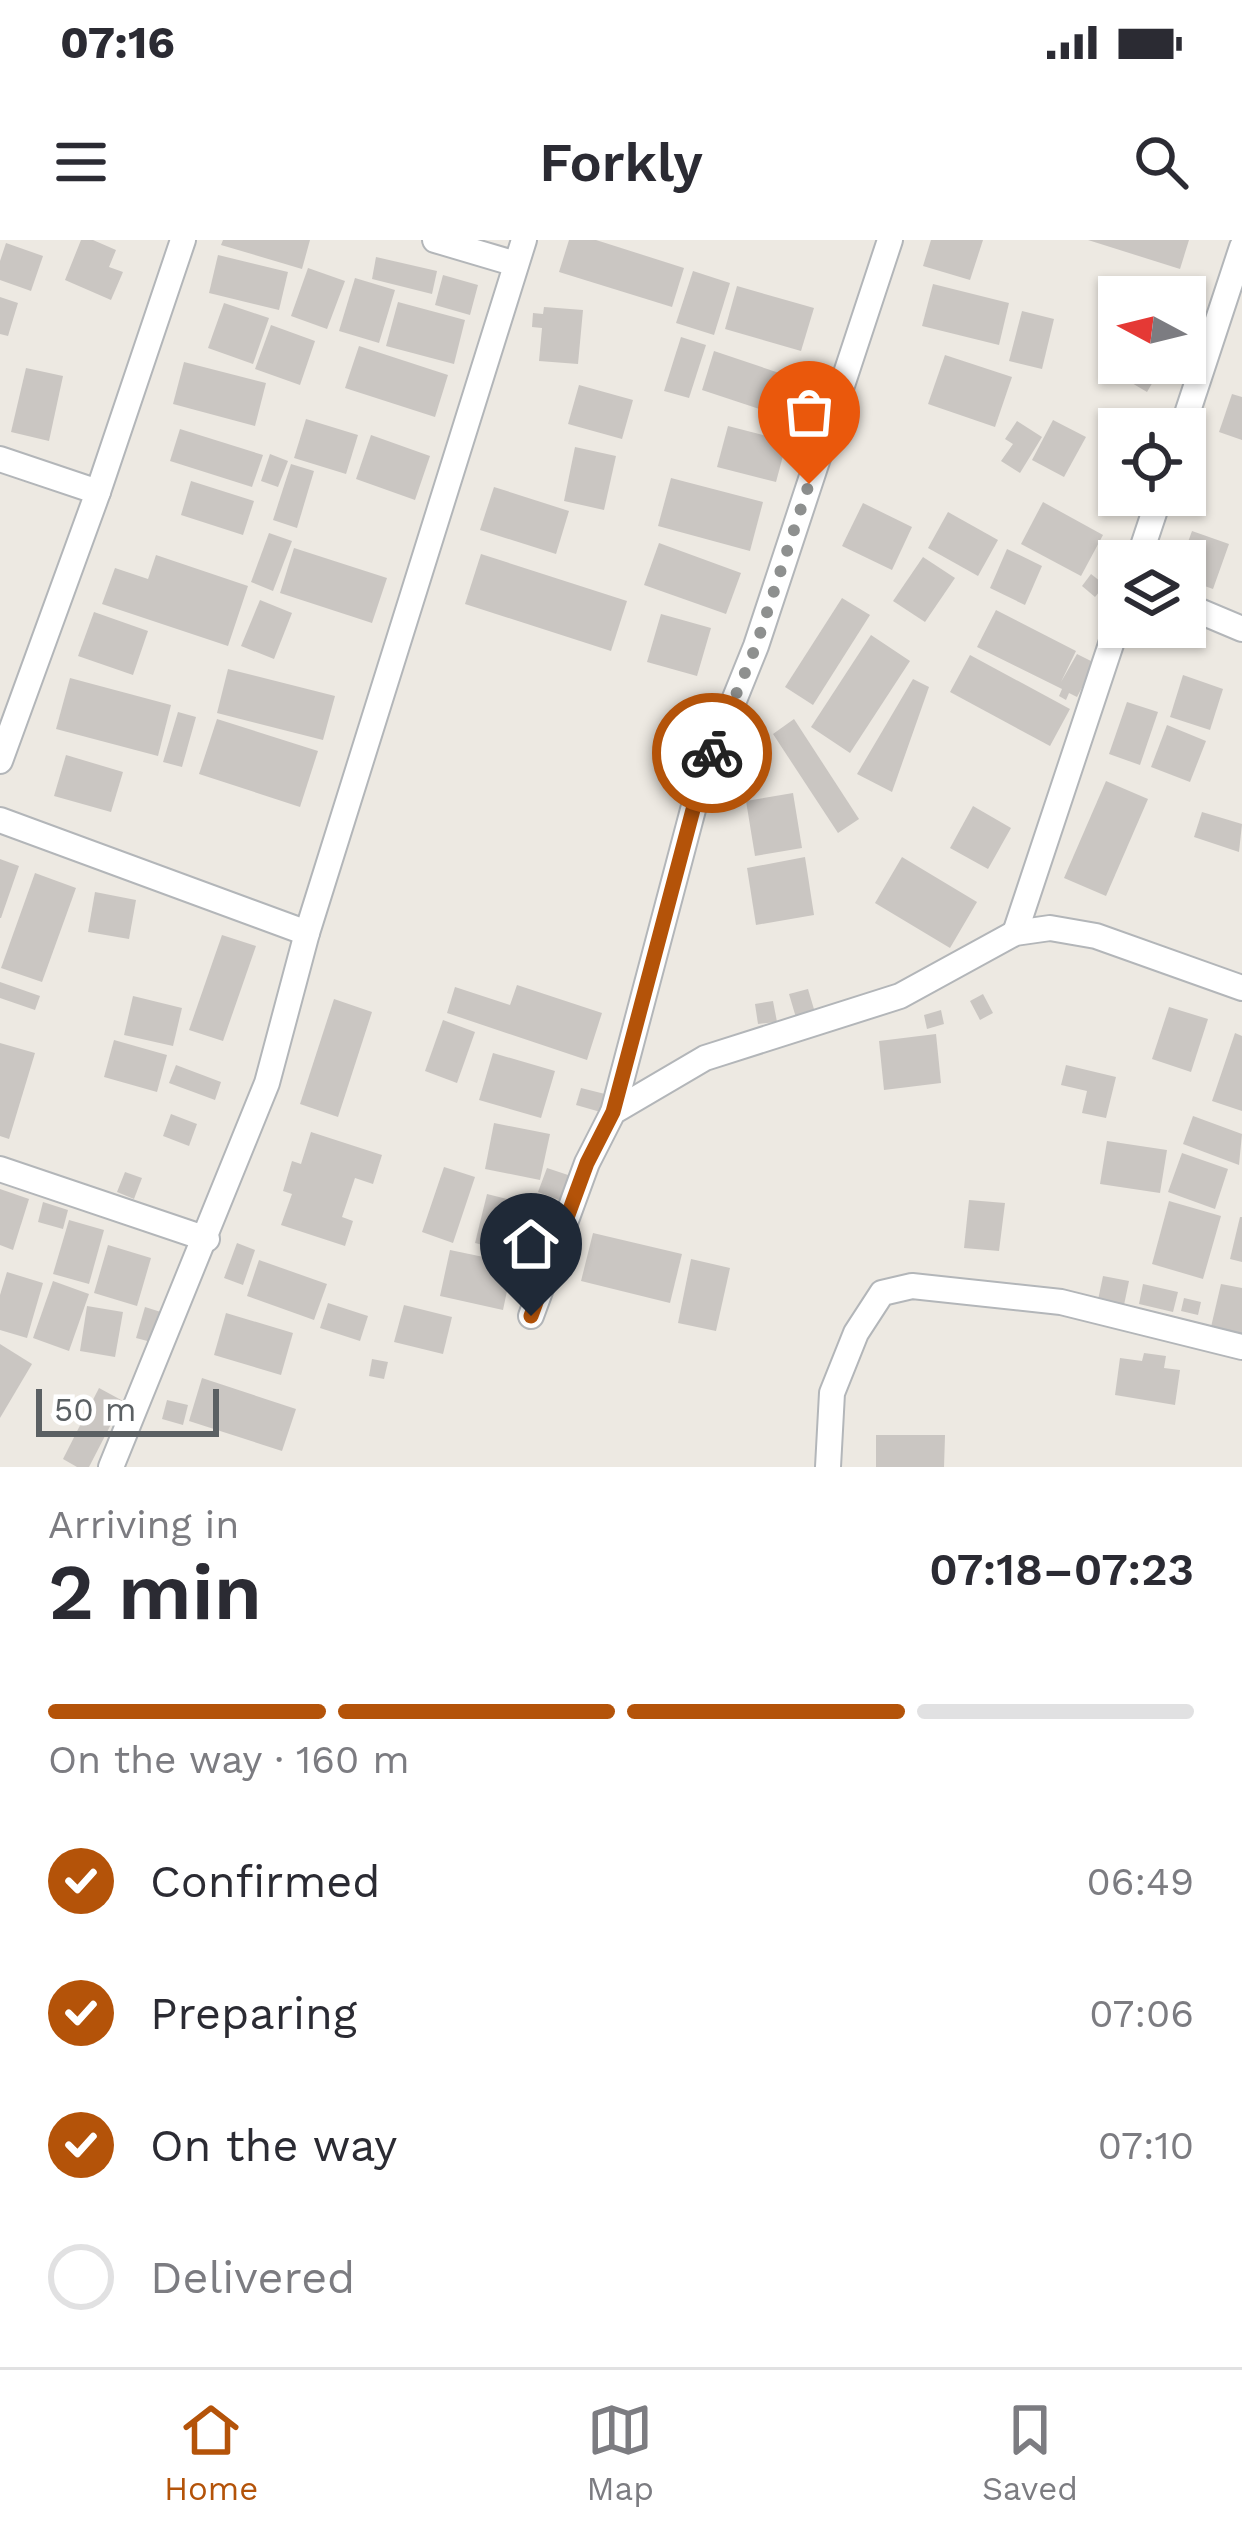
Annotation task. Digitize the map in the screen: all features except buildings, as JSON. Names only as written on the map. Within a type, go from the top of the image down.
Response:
[{"type":"street","points":[[0,761],[183,240]]},
{"type":"street","points":[[111,1467],[267,1083],[307,933],[520,252],[435,240]]},
{"type":"street","points":[[531,1316],[587,1163],[613,1112],[699,787],[756,646],[890,240]]},
{"type":"street","points":[[1189,408],[1242,248]]},
{"type":"street","points":[[0,459],[98,492]]},
{"type":"street","points":[[1206,614],[1242,629]]},
{"type":"street","points":[[1015,933],[1110,648]]},
{"type":"street","points":[[0,820],[307,933]]},
{"type":"street","points":[[613,1112],[705,1058],[900,996],[1015,933],[1050,928],[1096,937],[1242,988]]},
{"type":"street","points":[[0,1169],[207,1239]]},
{"type":"street","points":[[827,1467],[832,1393],[856,1333],[882,1293],[898,1288],[1061,1302],[1242,1347]]},
{"type":"way so far","points":[[712,753],[756,646],[809,484]]},
{"type":"route","points":[[531,1316],[587,1163],[613,1112],[712,753]]}]
